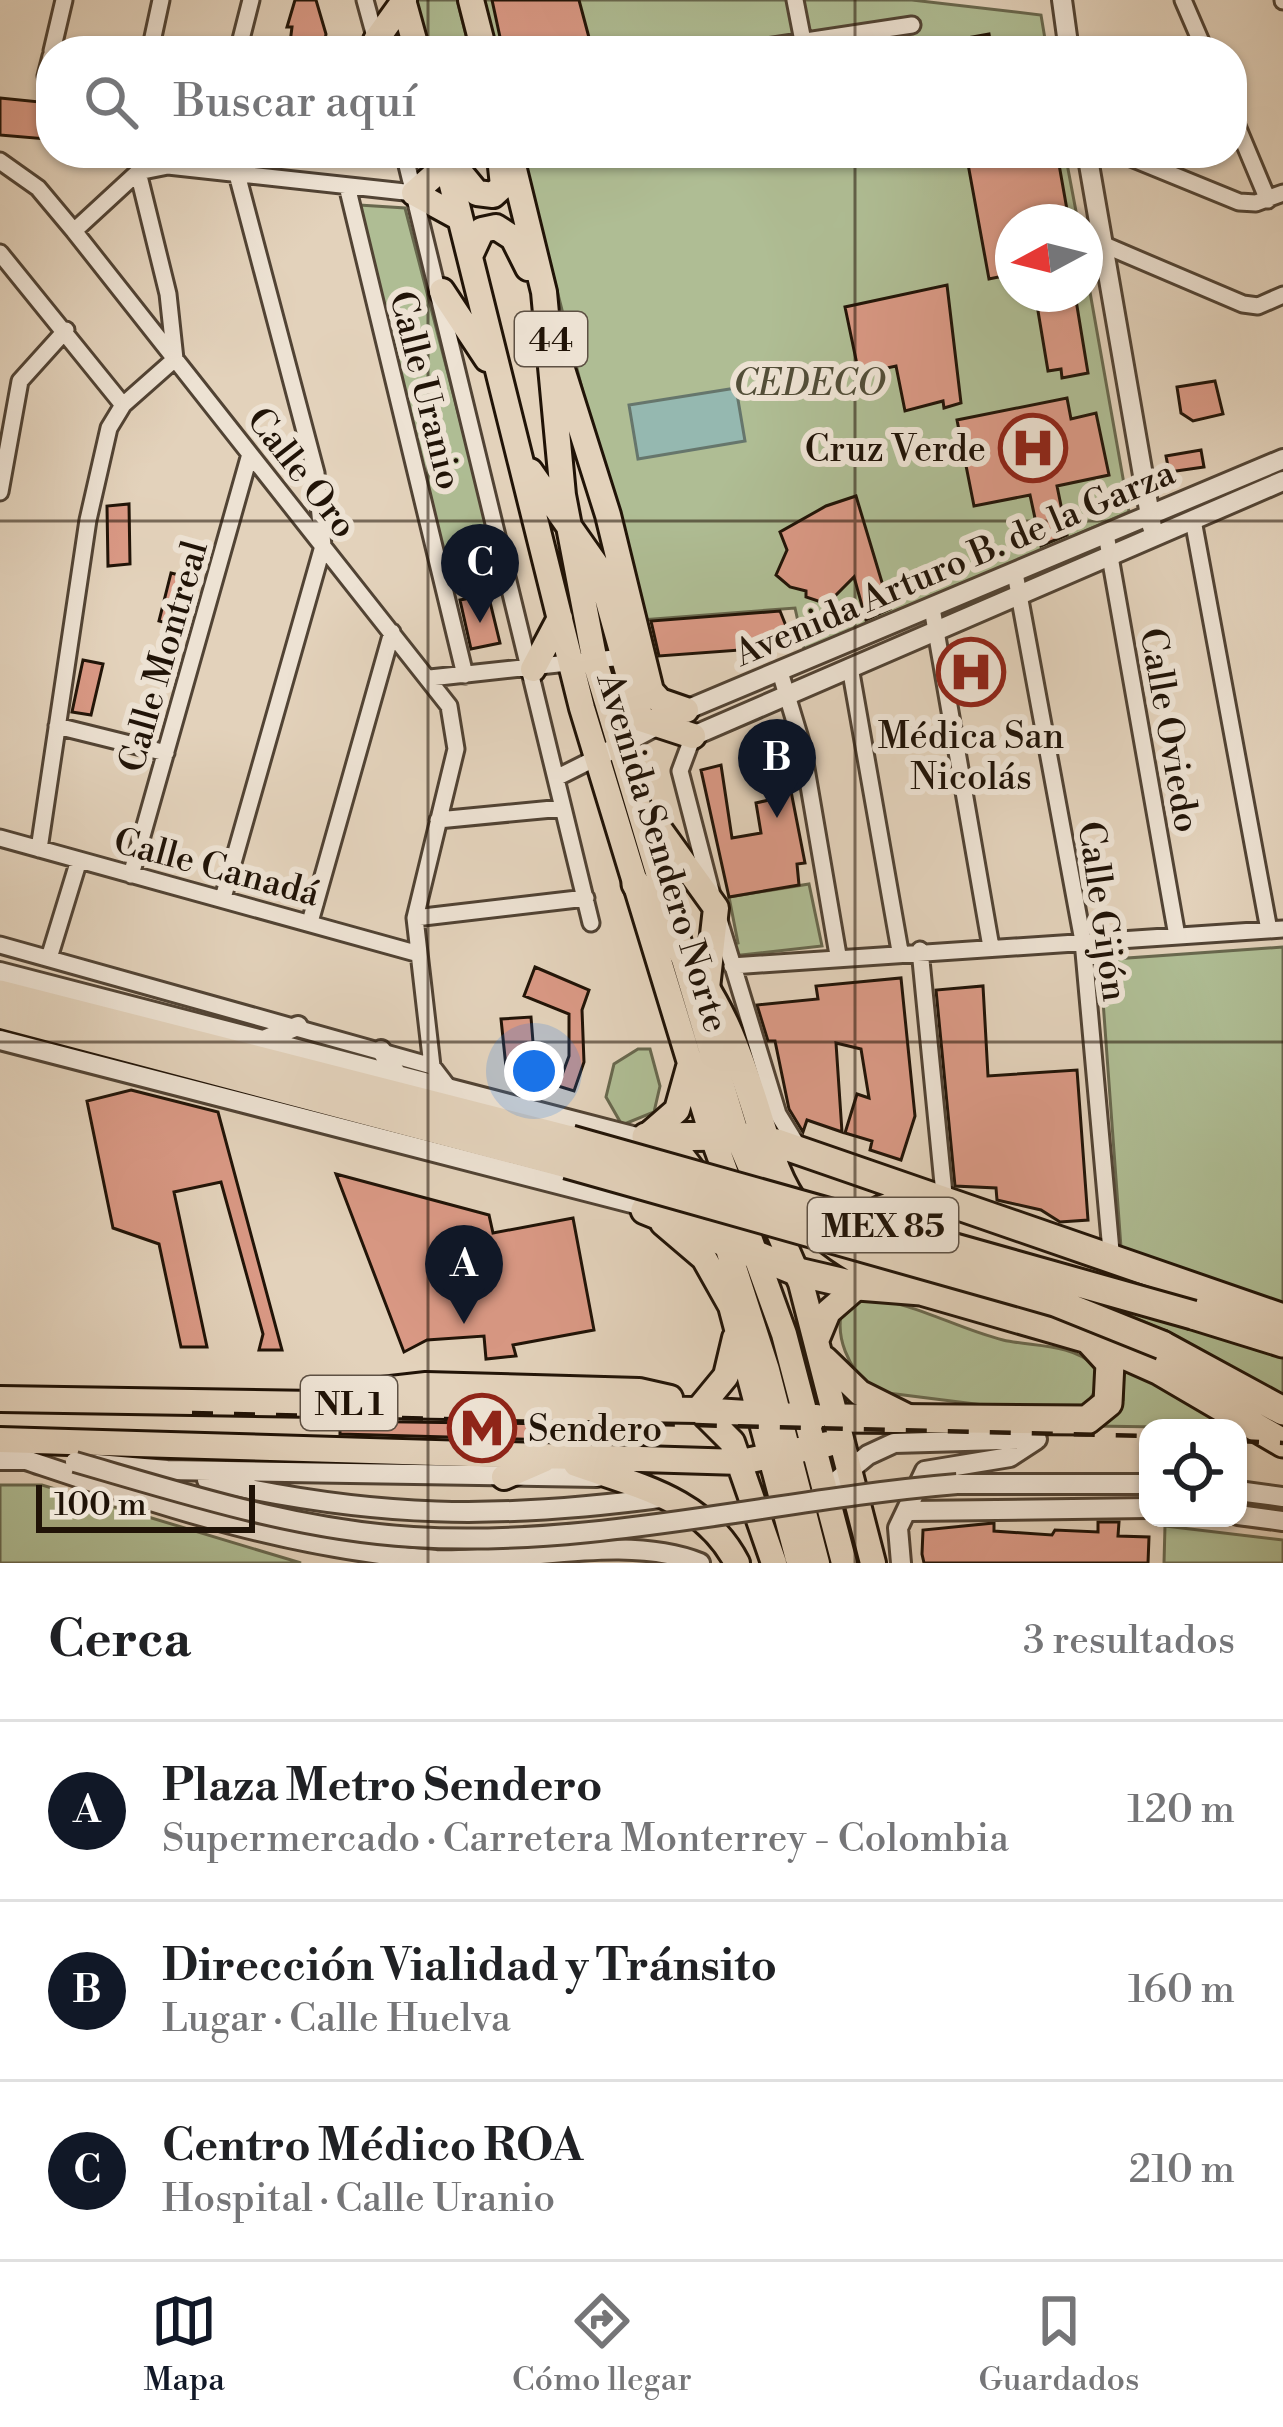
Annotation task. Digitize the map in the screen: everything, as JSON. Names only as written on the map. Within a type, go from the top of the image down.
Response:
[{"type":"highway","points":[[637,884],[728,1032],[737,1137],[806,1222],[867,1278]]},
{"type":"highway","name":"MEX 85","points":[[0,994],[232,1066]]},
{"type":"highway","name":"MEX 85","points":[[0,1014],[232,1066],[569,1152],[1193,1315],[1283,1343]]},
{"type":"highway","points":[[646,1137],[737,1137],[808,1155],[1283,1318]]},
{"type":"highway","name":"MEX 85","points":[[569,1152],[1055,1302],[1162,1345],[1283,1411]]},
{"type":"highway","points":[[867,1278],[862,1239],[874,1212],[940,1203]]},
{"type":"highway","points":[[645,1210],[798,1272],[867,1278],[1088,1339],[1140,1360],[1283,1443]]},
{"type":"highway","points":[[1058,1426],[1102,1410],[1113,1382],[1106,1355],[1088,1339]]},
{"type":"highway","name":"NL 1","points":[[839,1429],[910,1418],[1058,1426]]},
{"type":"main road","points":[[383,36],[404,0]]},
{"type":"main road","points":[[404,0],[413,36]]},
{"type":"main road","points":[[471,0],[480,36]]},
{"type":"main road","points":[[436,168],[414,193],[458,218]]},
{"type":"main road","name":"Avenida Sendero Norte","points":[[447,168],[560,618],[623,742],[737,1137],[757,1258],[806,1417],[780,1437],[825,1491],[844,1563]]},
{"type":"main road","points":[[456,168],[485,196],[502,186],[500,168]]},
{"type":"main road","name":"Avenida Sendero Norte","points":[[513,168],[550,335],[583,664],[598,757],[686,1052],[737,1137],[798,1272],[873,1563]]},
{"type":"main road","points":[[470,256],[482,230],[506,231],[526,262],[584,430],[631,696],[641,719],[651,726],[693,736]]},
{"type":"main road","points":[[442,291],[497,374]]},
{"type":"main road","points":[[514,443],[568,530],[614,583],[652,691],[660,701],[686,710]]},
{"type":"main road","points":[[533,669],[560,618]]},
{"type":"main road","points":[[640,802],[716,908],[704,1023]]},
{"type":"main road","points":[[646,1137],[671,1119],[683,1100],[689,1076],[686,1052]]},
{"type":"main road","points":[[646,1137],[665,1143],[694,1166],[710,1192],[759,1376]]},
{"type":"main road","points":[[645,1210],[704,1258],[731,1306],[780,1437],[796,1515],[799,1563]]},
{"type":"main road","points":[[867,1278],[828,1312],[818,1346],[860,1393],[910,1418]]},
{"type":"main road","points":[[698,1410],[731,1366],[736,1343],[731,1306]]},
{"type":"main road","points":[[698,1410],[759,1376],[784,1334]]},
{"type":"main road","name":"NL 1","points":[[0,1399],[698,1410],[780,1437],[839,1429]]},
{"type":"main road","points":[[698,1410],[736,1452],[768,1556]]},
{"type":"main road","name":"NL 1","points":[[806,1417],[839,1429]]},
{"type":"main road","points":[[440,1452],[480,1442],[736,1452],[780,1437]]},
{"type":"main road","name":"NL 1","points":[[0,1440],[552,1456],[736,1452]]},
{"type":"main road","points":[[504,1477],[552,1456],[668,1497],[704,1519],[736,1563]]},
{"type":"main road","points":[[796,1515],[817,1563]]},
{"type":"street","points":[[56,36],[64,0]]},
{"type":"street","points":[[153,36],[161,0]]},
{"type":"street","points":[[242,36],[250,0]]},
{"type":"street","points":[[365,0],[374,36]]},
{"type":"street","points":[[795,0],[802,36]]},
{"type":"street","points":[[1062,0],[1068,36]]},
{"type":"street","points":[[1183,0],[1199,36]]},
{"type":"street","points":[[837,36],[912,25]]},
{"type":"street","points":[[1156,168],[1239,202],[1276,196],[1247,143]]},
{"type":"street","name":"Calle Oro","points":[[0,161],[38,188],[74,231],[449,706],[457,732],[416,918],[432,1066]]},
{"type":"street","points":[[74,231],[138,172],[189,168],[238,178],[414,193]]},
{"type":"street","points":[[408,168],[442,291],[591,923]]},
{"type":"street","points":[[1089,168],[1095,204]]},
{"type":"street","points":[[39,848],[96,479],[109,428],[123,405],[175,359],[168,294],[138,172]]},
{"type":"street","points":[[223,898],[323,546],[316,473],[238,178]]},
{"type":"street","name":"Calle Uranio","points":[[348,190],[465,675]]},
{"type":"street","points":[[1103,244],[1243,304],[1258,306],[1283,295]]},
{"type":"street","points":[[1103,250],[1154,537]]},
{"type":"street","points":[[3,260],[66,330],[123,405]]},
{"type":"street","points":[[0,492],[20,380],[66,330]]},
{"type":"street","name":"Calle Montreal","points":[[131,875],[250,454]]},
{"type":"street","name":"Avenida Arturo B. de la Garza","points":[[623,742],[686,710],[1150,515],[1282,470]]},
{"type":"street","name":"Avenida Arturo B. de la Garza","points":[[693,736],[1193,520],[1282,470]]},
{"type":"street","points":[[732,966],[901,951],[1276,930],[1193,520]]},
{"type":"street","name":"Calle Oviedo","points":[[1106,534],[1177,936]]},
{"type":"street","name":"Calle Gijón","points":[[1015,573],[1083,940],[1112,1262]]},
{"type":"street","points":[[932,608],[992,946]]},
{"type":"street","points":[[310,922],[392,632]]},
{"type":"street","points":[[430,678],[623,657]]},
{"type":"street","points":[[850,667],[901,951]]},
{"type":"street","points":[[780,672],[838,956]]},
{"type":"street","points":[[57,726],[166,753]]},
{"type":"street","points":[[693,736],[680,771],[716,908],[782,1124],[808,1155]]},
{"type":"street","points":[[556,778],[623,742]]},
{"type":"street","points":[[438,820],[563,808]]},
{"type":"street","name":"Calle Canadá","points":[[0,838],[419,954]]},
{"type":"street","points":[[49,958],[79,860]]},
{"type":"street","points":[[416,918],[586,898]]},
{"type":"street","points":[[0,945],[432,1066],[448,1087]]},
{"type":"street","points":[[920,950],[940,1203]]},
{"type":"street","points":[[0,972],[646,1137],[669,1150],[679,1176],[672,1196],[645,1210],[0,1040]]},
{"type":"street","points":[[155,1013],[164,989]]},
{"type":"street","points":[[261,1040],[298,1026]]},
{"type":"street","points":[[381,1050],[398,1076]]},
{"type":"street","points":[[768,1556],[796,1515],[849,1469],[894,1443],[1058,1426]]},
{"type":"street","points":[[899,1554],[898,1528],[910,1511],[914,1489],[929,1468],[1010,1456],[1058,1426]]},
{"type":"street","points":[[0,1460],[167,1470],[613,1477]]},
{"type":"street","points":[[26,1460],[194,1516],[348,1552],[515,1562],[643,1550],[700,1563]]},
{"type":"street","points":[[75,1462],[291,1521],[414,1538],[587,1532],[957,1484],[1139,1484]]},
{"type":"street","points":[[167,1470],[295,1500],[388,1513],[547,1513],[668,1497]]},
{"type":"street","points":[[825,1491],[860,1510],[899,1554]]},
{"type":"street","points":[[1247,1492],[1283,1497]]},
{"type":"street","points":[[910,1511],[1139,1508]]},
{"type":"street","points":[[1247,1516],[1283,1521]]},
{"type":"green space","points":[[409,0],[457,0],[466,36],[418,36]]},
{"type":"green space","points":[[484,0],[912,0],[1041,15],[1044,36],[492,36]]},
{"type":"green space","name":"CEDECO","points":[[526,168],[1068,168],[1075,204],[995,204],[995,312],[1094,312],[1129,512],[805,653],[795,608],[641,620]]},
{"type":"green space","points":[[359,205],[405,208],[491,539],[442,551]]},
{"type":"green space","points":[[809,884],[822,946],[732,956],[727,946],[738,943],[729,897]]},
{"type":"green space","points":[[1283,947],[1283,1307],[1122,1261],[1100,960]]},
{"type":"green space","points":[[638,1049],[650,1049],[660,1086],[654,1112],[622,1125],[606,1097],[614,1064]]},
{"type":"green space","points":[[1053,1281],[1283,1352],[1283,1396],[1174,1335]]},
{"type":"green space","points":[[865,1298],[1003,1340],[1075,1353],[1095,1366],[1095,1389],[1081,1409],[999,1407],[872,1391],[850,1362],[840,1328],[844,1305]]},
{"type":"green space","points":[[1123,1366],[1198,1403],[1218,1419],[1139,1419],[1139,1427],[1094,1426],[1123,1400]]},
{"type":"green space","points":[[0,1485],[42,1485],[301,1563],[0,1563]]},
{"type":"green space","points":[[1165,1527],[1283,1540],[1283,1563],[1164,1563]]},
{"type":"water","points":[[736,388],[745,441],[638,459],[629,405]]},
{"type":"building","points":[[295,0],[316,0],[326,36],[291,36],[292,27],[287,27]]},
{"type":"building","points":[[492,0],[579,0],[589,36],[500,36]]},
{"type":"building","points":[[0,98],[36,102],[36,138],[0,135]]},
{"type":"building","points":[[969,168],[1060,168],[1066,204],[995,204],[995,278],[989,279]]},
{"type":"building","points":[[947,285],[961,403],[944,408],[943,401],[905,411],[896,366],[859,374],[845,307]]},
{"type":"building","points":[[1038,312],[1078,312],[1088,373],[1062,378],[1061,369],[1048,371]]},
{"type":"building","points":[[1215,381],[1223,414],[1193,421],[1181,413],[1177,387]]},
{"type":"building","name":"Cruz Verde","points":[[1067,398],[1071,419],[1096,413],[1109,475],[1057,486],[1067,535],[1041,546],[1030,495],[974,506],[957,420]]},
{"type":"building","points":[[1201,450],[1204,467],[1169,472],[1166,456]]},
{"type":"building","points":[[856,496],[890,609],[866,620],[854,577],[827,604],[806,597],[806,591],[790,587],[776,575],[787,550],[780,532],[826,506]]},
{"type":"building","points":[[129,504],[130,564],[108,566],[107,506]]},
{"type":"building","points":[[171,573],[191,578],[178,626],[159,621]]},
{"type":"building","points":[[481,596],[490,602],[500,643],[471,649],[460,600]]},
{"type":"building","points":[[780,611],[794,646],[659,656],[651,621]]},
{"type":"building","name":"Médica San Nicolás","points":[[983,644],[991,693],[960,699],[951,650]]},
{"type":"building","points":[[83,660],[103,664],[91,715],[72,712]]},
{"type":"building","points":[[721,765],[732,838],[761,833],[756,803],[773,799],[771,784],[789,781],[805,863],[797,864],[799,885],[729,897],[701,770]]},
{"type":"building","points":[[535,967],[589,990],[582,1010],[584,1062],[574,1091],[558,1086],[569,1056],[569,1014],[524,996]]},
{"type":"building","points":[[901,978],[915,1116],[901,1160],[870,1150],[872,1141],[845,1133],[857,1094],[869,1098],[861,1049],[836,1043],[842,1132],[807,1120],[803,1132],[789,1109],[775,1041],[768,1041],[757,1005],[818,999],[816,986]]},
{"type":"building","points":[[983,986],[988,1076],[1077,1070],[1088,1220],[1060,1222],[1041,1210],[997,1200],[996,1188],[955,1186],[936,990]]},
{"type":"building","points":[[531,1017],[534,1055],[524,1065],[506,1067],[501,1019]]},
{"type":"building","points":[[131,1090],[218,1112],[282,1350],[259,1350],[263,1334],[221,1182],[174,1192],[207,1347],[181,1347],[159,1244],[113,1228],[87,1101]]},
{"type":"building","points":[[336,1174],[489,1215],[493,1233],[573,1218],[594,1330],[513,1345],[516,1356],[486,1359],[484,1336],[427,1340],[404,1352]]},
{"type":"building","points":[[340,1421],[623,1425],[622,1442],[340,1434]]},
{"type":"building","points":[[1098,1522],[1119,1522],[1118,1536],[1149,1537],[1148,1563],[924,1563],[922,1554],[923,1530],[994,1523],[994,1531],[1052,1535],[1055,1530],[1098,1532]]},
{"type":"railway","points":[[192,1413],[1139,1436]]},
{"type":"railway","points":[[1247,1441],[1283,1443]]},
{"type":"place","name":"Cruz Verde","points":[[1033,448]]},
{"type":"place","name":"Centro Médico ROA","points":[[480,623]]},
{"type":"place","name":"Médica San Nicolás","points":[[971,672]]},
{"type":"place","name":"Dirección Vialidad y Tránsito","points":[[777,818]]},
{"type":"place","name":"Plaza Metro Sendero","points":[[464,1324]]},
{"type":"place","name":"Sendero","points":[[482,1428]]}]
